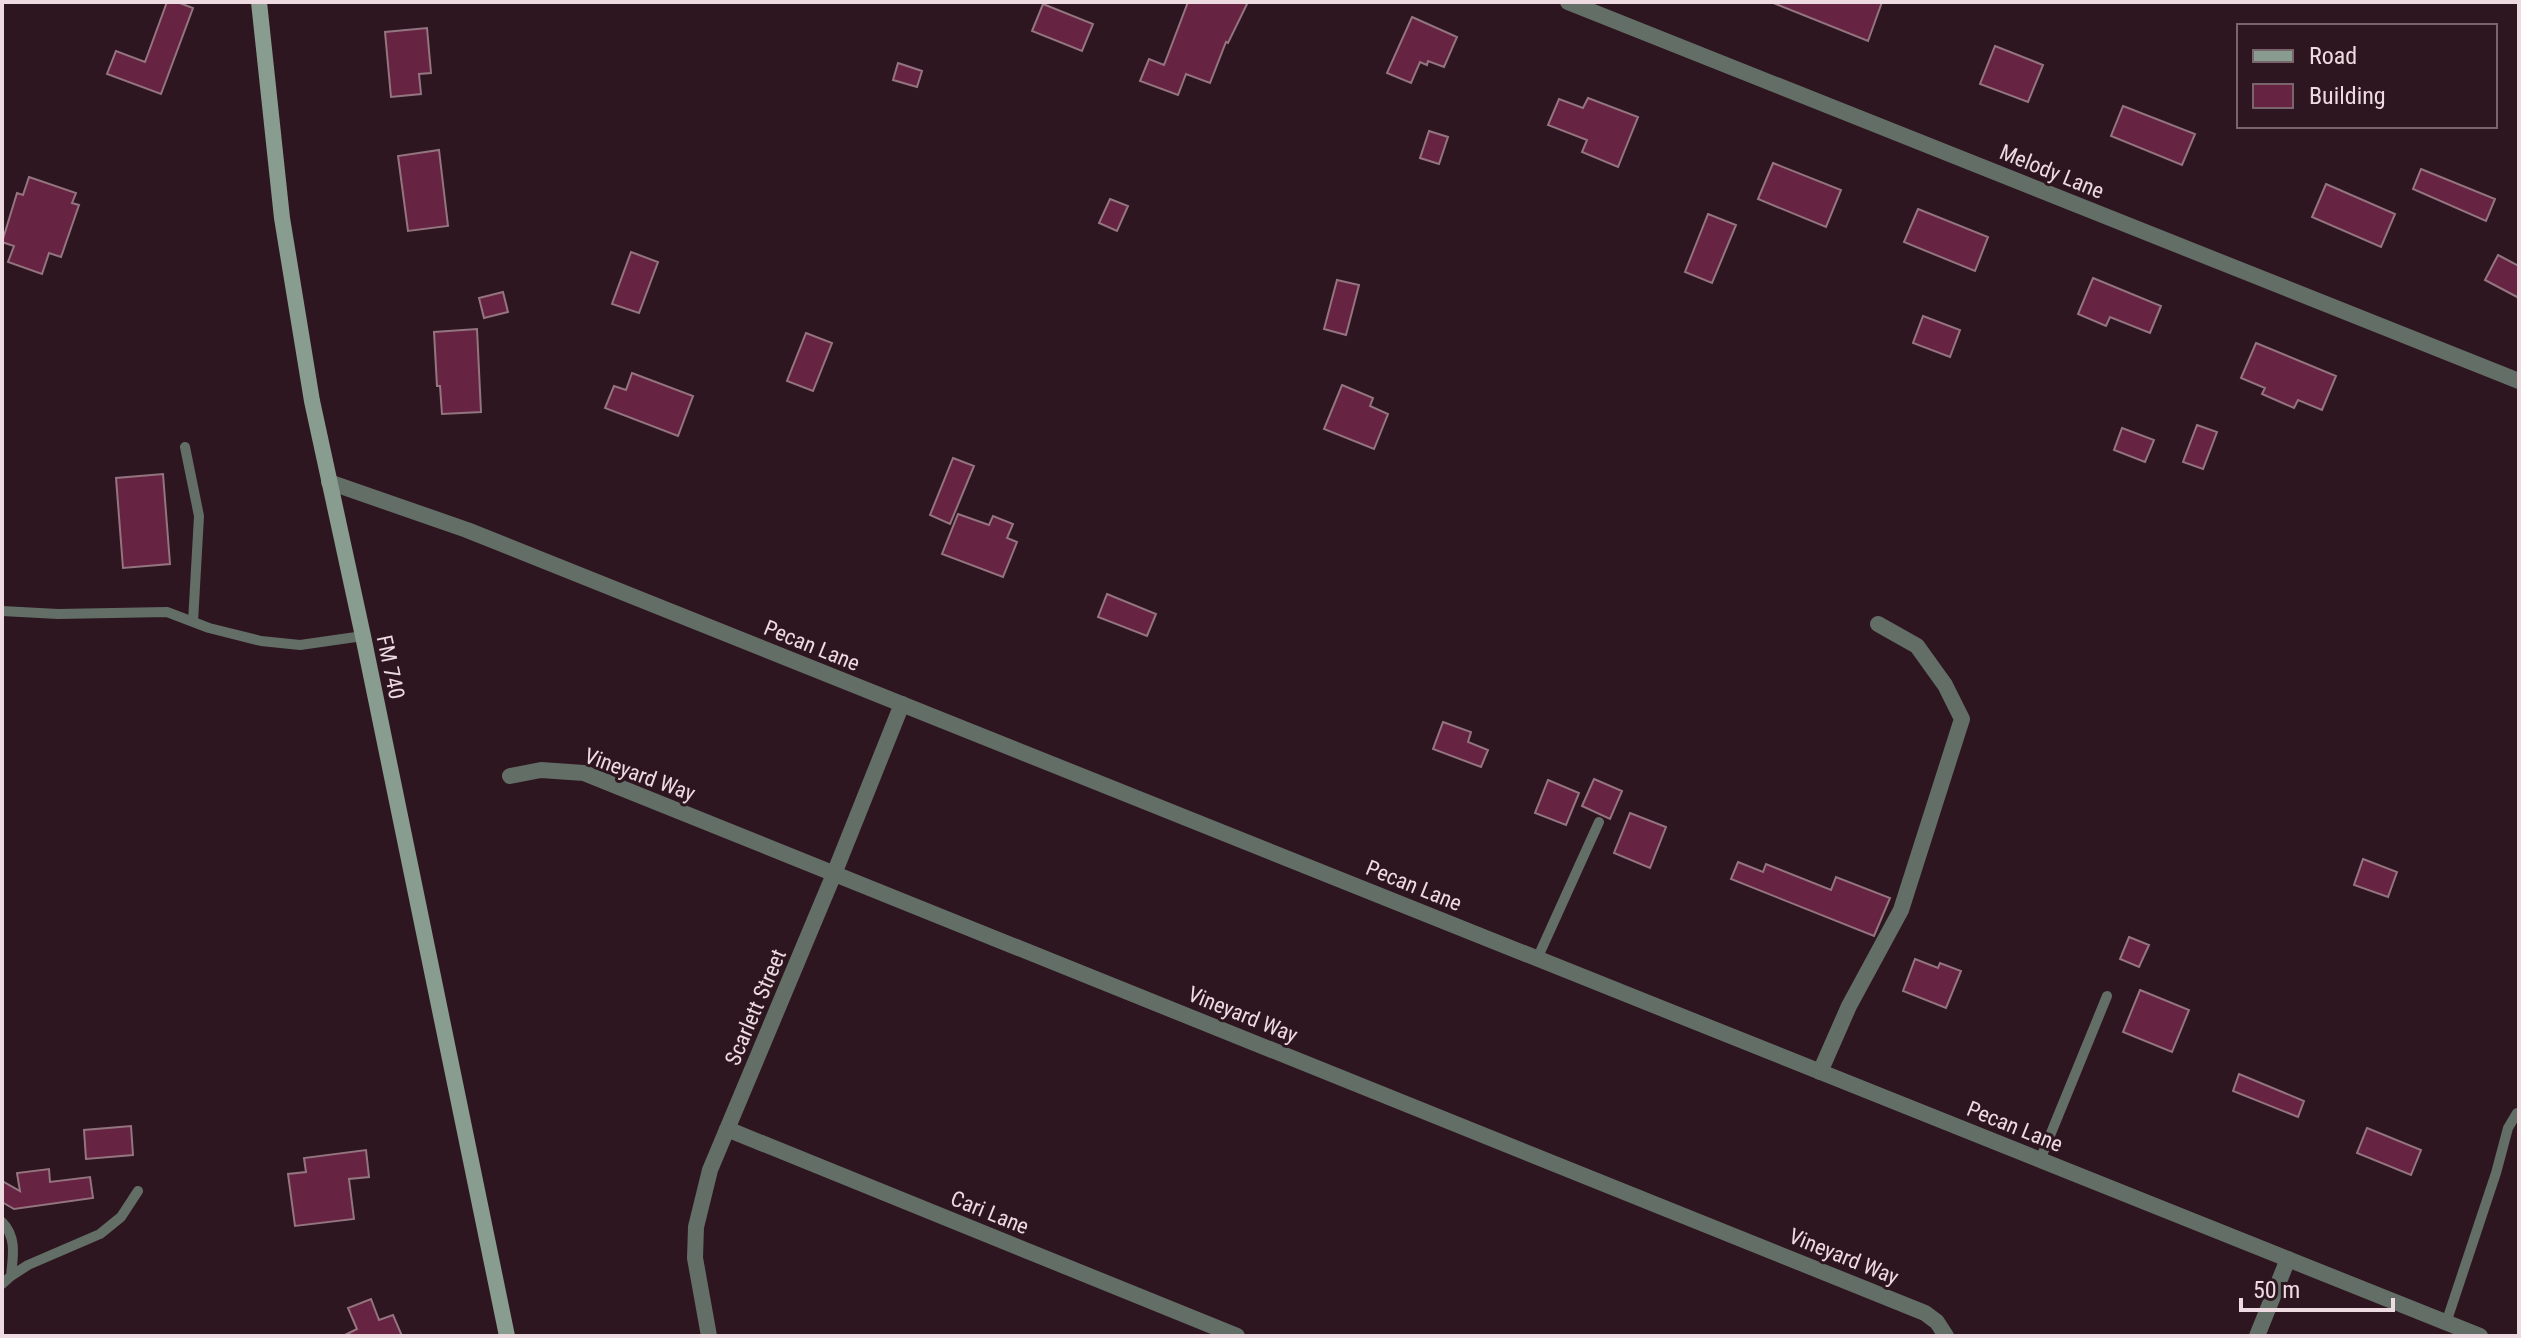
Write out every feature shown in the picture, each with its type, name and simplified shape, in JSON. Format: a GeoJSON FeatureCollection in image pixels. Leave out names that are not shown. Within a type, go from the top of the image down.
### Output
{"type":"FeatureCollection","features":[{"type":"Feature","properties":{"kind":"main road","name":"FM 740"},"geometry":{"type":"LineString","coordinates":[[259,2],[282,218],[303,352],[507,1336]]}},
{"type":"Feature","properties":{"kind":"street","name":"Melody Lane"},"geometry":{"type":"LineString","coordinates":[[1568,2],[2519,381]]}},
{"type":"Feature","properties":{"kind":"street","name":"Pecan Lane"},"geometry":{"type":"LineString","coordinates":[[329,482],[467,530],[2480,1336]]}},
{"type":"Feature","properties":{"kind":"street"},"geometry":{"type":"LineString","coordinates":[[1820,1072],[1849,1006],[1901,910],[1962,719],[1945,685],[1917,646],[1878,624]]}},
{"type":"Feature","properties":{"kind":"street","name":"Scarlett Street"},"geometry":{"type":"LineString","coordinates":[[709,1336],[695,1258],[696,1227],[710,1170],[902,704]]}},
{"type":"Feature","properties":{"kind":"street","name":"Vineyard Way"},"geometry":{"type":"LineString","coordinates":[[510,776],[541,770],[584,773],[1925,1313],[1937,1322],[1946,1336]]}},
{"type":"Feature","properties":{"kind":"street","name":"Cari Lane"},"geometry":{"type":"LineString","coordinates":[[727,1129],[1237,1336]]}},
{"type":"Feature","properties":{"kind":"street"},"geometry":{"type":"LineString","coordinates":[[2257,1336],[2288,1259]]}},
{"type":"Feature","properties":{"kind":"lane"},"geometry":{"type":"LineString","coordinates":[[185,447],[199,516],[193,622]]}},
{"type":"Feature","properties":{"kind":"lane"},"geometry":{"type":"LineString","coordinates":[[2,611],[58,614],[167,612],[261,641],[300,645],[363,636]]}},
{"type":"Feature","properties":{"kind":"lane"},"geometry":{"type":"LineString","coordinates":[[1537,959],[1599,822]]}},
{"type":"Feature","properties":{"kind":"lane"},"geometry":{"type":"LineString","coordinates":[[2040,1160],[2107,996]]}},
{"type":"Feature","properties":{"kind":"lane"},"geometry":{"type":"LineString","coordinates":[[2446,1323],[2508,1128],[2517,1113]]}},
{"type":"Feature","properties":{"kind":"lane"},"geometry":{"type":"LineString","coordinates":[[2,1284],[28,1265],[100,1234],[121,1217],[138,1191]]}},
{"type":"Feature","properties":{"kind":"lane"},"geometry":{"type":"LineString","coordinates":[[2,1222],[14,1244],[11,1276]]}},
{"type":"Feature","properties":{"kind":"building"},"geometry":{"type":"Polygon","coordinates":[[[167,2],[193,8],[161,94],[107,74],[116,51],[145,62],[167,2]]]}},
{"type":"Feature","properties":{"kind":"building"},"geometry":{"type":"Polygon","coordinates":[[[1188,2],[1248,2],[1226,42],[1210,83],[1186,74],[1178,95],[1140,81],[1149,59],[1164,65],[1188,2]]]}},
{"type":"Feature","properties":{"kind":"building"},"geometry":{"type":"Polygon","coordinates":[[[1771,2],[1882,2],[1868,41],[1771,2]]]}},
{"type":"Feature","properties":{"kind":"building"},"geometry":{"type":"Polygon","coordinates":[[[1043,4],[1093,24],[1082,51],[1032,31],[1043,4]]]}},
{"type":"Feature","properties":{"kind":"building"},"geometry":{"type":"Polygon","coordinates":[[[1412,17],[1457,37],[1444,67],[1428,61],[1427,65],[1420,62],[1411,83],[1387,73],[1412,17]]]}},
{"type":"Feature","properties":{"kind":"building"},"geometry":{"type":"Polygon","coordinates":[[[427,28],[431,73],[419,74],[421,94],[391,97],[385,32],[427,28]]]}},
{"type":"Feature","properties":{"kind":"building"},"geometry":{"type":"Polygon","coordinates":[[[1995,46],[2043,65],[2028,102],[1980,84],[1995,46]]]}},
{"type":"Feature","properties":{"kind":"building"},"geometry":{"type":"Polygon","coordinates":[[[898,63],[922,71],[917,87],[893,80],[898,63]]]}},
{"type":"Feature","properties":{"kind":"building"},"geometry":{"type":"Polygon","coordinates":[[[1588,98],[1638,117],[1618,167],[1582,152],[1587,140],[1548,125],[1559,99],[1583,108],[1588,98]]]}},
{"type":"Feature","properties":{"kind":"building"},"geometry":{"type":"Polygon","coordinates":[[[2123,106],[2195,134],[2182,165],[2111,136],[2123,106]]]}},
{"type":"Feature","properties":{"kind":"building"},"geometry":{"type":"Polygon","coordinates":[[[1429,131],[1448,137],[1439,164],[1420,158],[1429,131]]]}},
{"type":"Feature","properties":{"kind":"building"},"geometry":{"type":"Polygon","coordinates":[[[439,150],[448,226],[408,231],[398,156],[439,150]]]}},
{"type":"Feature","properties":{"kind":"building"},"geometry":{"type":"Polygon","coordinates":[[[1773,163],[1841,190],[1826,227],[1758,199],[1773,163]]]}},
{"type":"Feature","properties":{"kind":"building"},"geometry":{"type":"Polygon","coordinates":[[[2421,169],[2495,199],[2486,221],[2413,189],[2421,169]]]}},
{"type":"Feature","properties":{"kind":"building"},"geometry":{"type":"Polygon","coordinates":[[[29,177],[76,193],[72,203],[79,205],[61,257],[49,253],[42,274],[8,262],[14,246],[2,242],[17,193],[23,195],[29,177]]]}},
{"type":"Feature","properties":{"kind":"building"},"geometry":{"type":"Polygon","coordinates":[[[2326,184],[2395,214],[2381,247],[2312,217],[2326,184]]]}},
{"type":"Feature","properties":{"kind":"building"},"geometry":{"type":"Polygon","coordinates":[[[1110,199],[1128,206],[1117,231],[1099,223],[1110,199]]]}},
{"type":"Feature","properties":{"kind":"building"},"geometry":{"type":"Polygon","coordinates":[[[1918,209],[1988,237],[1975,271],[1904,242],[1918,209]]]}},
{"type":"Feature","properties":{"kind":"building"},"geometry":{"type":"Polygon","coordinates":[[[1708,214],[1736,225],[1712,283],[1685,272],[1708,214]]]}},
{"type":"Feature","properties":{"kind":"building"},"geometry":{"type":"Polygon","coordinates":[[[631,252],[658,262],[639,313],[612,304],[631,252]]]}},
{"type":"Feature","properties":{"kind":"building"},"geometry":{"type":"Polygon","coordinates":[[[2498,255],[2519,266],[2519,298],[2485,280],[2498,255]]]}},
{"type":"Feature","properties":{"kind":"building"},"geometry":{"type":"Polygon","coordinates":[[[2093,278],[2161,306],[2150,333],[2110,317],[2106,326],[2078,314],[2093,278]]]}},
{"type":"Feature","properties":{"kind":"building"},"geometry":{"type":"Polygon","coordinates":[[[1337,280],[1359,285],[1346,335],[1324,329],[1337,280]]]}},
{"type":"Feature","properties":{"kind":"building"},"geometry":{"type":"Polygon","coordinates":[[[503,292],[508,312],[484,318],[479,298],[503,292]]]}},
{"type":"Feature","properties":{"kind":"building"},"geometry":{"type":"Polygon","coordinates":[[[1923,316],[1960,330],[1950,357],[1913,343],[1923,316]]]}},
{"type":"Feature","properties":{"kind":"building"},"geometry":{"type":"Polygon","coordinates":[[[477,329],[481,412],[442,414],[434,332],[477,329]]]}},
{"type":"Feature","properties":{"kind":"building"},"geometry":{"type":"Polygon","coordinates":[[[806,333],[832,343],[813,391],[787,381],[806,333]]]}},
{"type":"Feature","properties":{"kind":"building"},"geometry":{"type":"Polygon","coordinates":[[[2256,343],[2336,376],[2322,410],[2298,400],[2294,408],[2262,394],[2265,388],[2241,378],[2256,343]]]}},
{"type":"Feature","properties":{"kind":"building"},"geometry":{"type":"Polygon","coordinates":[[[632,373],[693,396],[678,436],[605,408],[614,386],[626,390],[632,373]]]}},
{"type":"Feature","properties":{"kind":"building"},"geometry":{"type":"Polygon","coordinates":[[[1342,385],[1373,398],[1370,406],[1388,414],[1374,449],[1324,429],[1342,385]]]}},
{"type":"Feature","properties":{"kind":"building"},"geometry":{"type":"Polygon","coordinates":[[[2197,425],[2217,432],[2203,469],[2183,462],[2197,425]]]}},
{"type":"Feature","properties":{"kind":"building"},"geometry":{"type":"Polygon","coordinates":[[[2122,428],[2154,440],[2145,462],[2114,450],[2122,428]]]}},
{"type":"Feature","properties":{"kind":"building"},"geometry":{"type":"Polygon","coordinates":[[[953,458],[974,466],[950,524],[930,515],[953,458]]]}},
{"type":"Feature","properties":{"kind":"building"},"geometry":{"type":"Polygon","coordinates":[[[163,474],[170,564],[123,568],[116,478],[163,474]]]}},
{"type":"Feature","properties":{"kind":"building"},"geometry":{"type":"Polygon","coordinates":[[[958,514],[989,525],[993,516],[1013,524],[1007,538],[1017,542],[1003,577],[942,554],[958,514]]]}},
{"type":"Feature","properties":{"kind":"building"},"geometry":{"type":"Polygon","coordinates":[[[1107,594],[1156,614],[1147,636],[1098,617],[1107,594]]]}},
{"type":"Feature","properties":{"kind":"building"},"geometry":{"type":"Polygon","coordinates":[[[1443,722],[1471,732],[1468,742],[1488,750],[1481,767],[1433,749],[1443,722]]]}},
{"type":"Feature","properties":{"kind":"building"},"geometry":{"type":"Polygon","coordinates":[[[1594,779],[1622,791],[1610,819],[1582,806],[1594,779]]]}},
{"type":"Feature","properties":{"kind":"building"},"geometry":{"type":"Polygon","coordinates":[[[1548,780],[1579,793],[1566,825],[1535,813],[1548,780]]]}},
{"type":"Feature","properties":{"kind":"building"},"geometry":{"type":"Polygon","coordinates":[[[1630,813],[1666,827],[1650,868],[1614,853],[1630,813]]]}},
{"type":"Feature","properties":{"kind":"building"},"geometry":{"type":"Polygon","coordinates":[[[2363,859],[2397,872],[2388,897],[2354,885],[2363,859]]]}},
{"type":"Feature","properties":{"kind":"building"},"geometry":{"type":"Polygon","coordinates":[[[1738,862],[1763,872],[1766,864],[1831,890],[1836,877],[1890,898],[1874,936],[1731,879],[1738,862]]]}},
{"type":"Feature","properties":{"kind":"building"},"geometry":{"type":"Polygon","coordinates":[[[2129,937],[2149,945],[2139,967],[2120,959],[2129,937]]]}},
{"type":"Feature","properties":{"kind":"building"},"geometry":{"type":"Polygon","coordinates":[[[1915,959],[1938,968],[1940,963],[1961,971],[1946,1008],[1903,991],[1915,959]]]}},
{"type":"Feature","properties":{"kind":"building"},"geometry":{"type":"Polygon","coordinates":[[[2140,990],[2189,1010],[2172,1052],[2123,1032],[2140,990]]]}},
{"type":"Feature","properties":{"kind":"building"},"geometry":{"type":"Polygon","coordinates":[[[2239,1074],[2304,1101],[2298,1117],[2233,1091],[2239,1074]]]}},
{"type":"Feature","properties":{"kind":"building"},"geometry":{"type":"Polygon","coordinates":[[[131,1126],[133,1155],[86,1159],[84,1130],[131,1126]]]}},
{"type":"Feature","properties":{"kind":"building"},"geometry":{"type":"Polygon","coordinates":[[[2367,1128],[2421,1150],[2411,1175],[2357,1153],[2367,1128]]]}},
{"type":"Feature","properties":{"kind":"building"},"geometry":{"type":"Polygon","coordinates":[[[366,1150],[369,1177],[349,1179],[354,1219],[295,1226],[288,1174],[306,1172],[304,1158],[366,1150]]]}},
{"type":"Feature","properties":{"kind":"building"},"geometry":{"type":"Polygon","coordinates":[[[49,1169],[50,1182],[90,1177],[93,1198],[14,1209],[2,1202],[2,1181],[20,1191],[17,1173],[49,1169]]]}},
{"type":"Feature","properties":{"kind":"building"},"geometry":{"type":"Polygon","coordinates":[[[371,1299],[379,1320],[393,1315],[402,1336],[343,1336],[357,1329],[348,1308],[371,1299]]]}}]}
